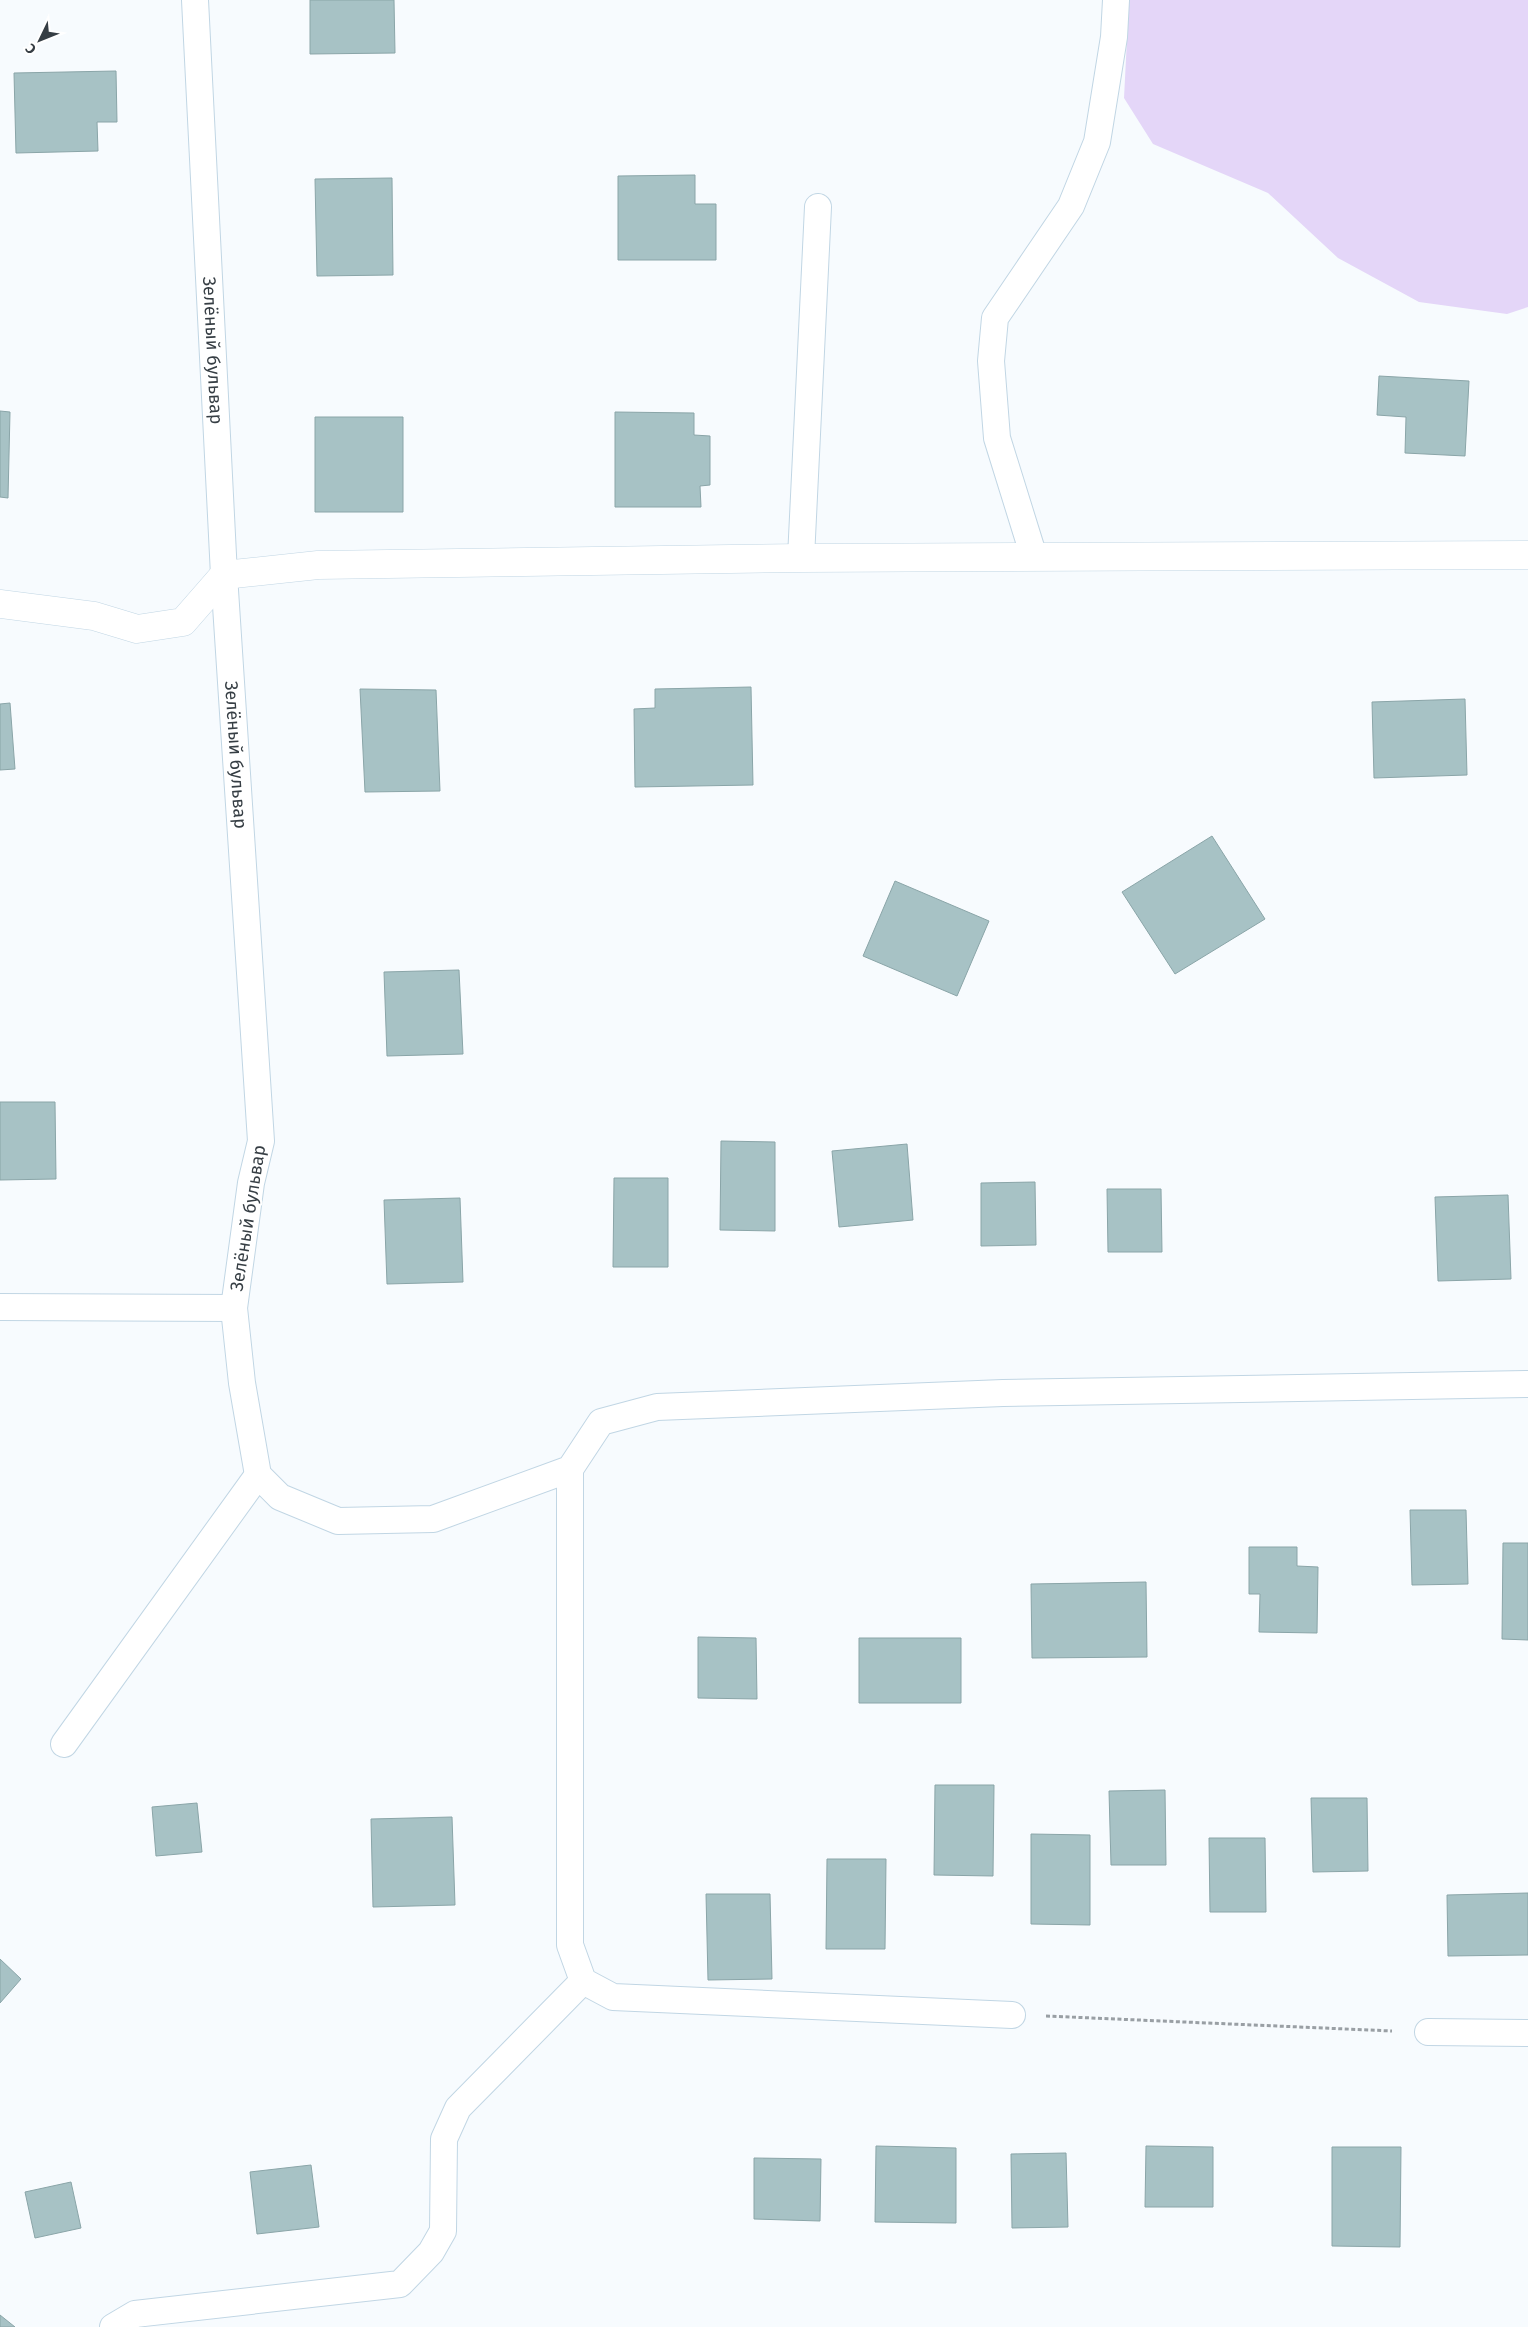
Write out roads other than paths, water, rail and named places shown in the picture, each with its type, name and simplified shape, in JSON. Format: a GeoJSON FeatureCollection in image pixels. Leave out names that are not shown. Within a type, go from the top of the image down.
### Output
{"type":"FeatureCollection","features":[{"type":"Feature","properties":{"kind":"street"},"geometry":{"type":"LineString","coordinates":[[0,604],[94,616],[137,628],[183,622],[224,575],[318,565],[801,558],[1528,556]]}},
{"type":"Feature","properties":{"kind":"lane","name":"Зелёный бульвар"},"geometry":{"type":"LineString","coordinates":[[195,0],[224,575],[262,1141],[251,1183],[234,1308],[242,1383],[258,1475]]}},
{"type":"Feature","properties":{"kind":"lane"},"geometry":{"type":"LineString","coordinates":[[1034,557],[997,438],[991,361],[995,318],[1071,206],[1097,142],[1114,37],[1116,0]]}},
{"type":"Feature","properties":{"kind":"lane"},"geometry":{"type":"LineString","coordinates":[[801,558],[818,207]]}},
{"type":"Feature","properties":{"kind":"lane"},"geometry":{"type":"LineString","coordinates":[[0,1308],[234,1308]]}},
{"type":"Feature","properties":{"kind":"lane"},"geometry":{"type":"LineString","coordinates":[[1012,2015],[613,1997],[583,1981],[570,1945],[570,1469],[601,1422],[657,1407],[1003,1392],[1528,1384]]}},
{"type":"Feature","properties":{"kind":"lane"},"geometry":{"type":"LineString","coordinates":[[64,1744],[258,1475],[280,1497],[338,1521],[433,1519],[570,1469]]}},
{"type":"Feature","properties":{"kind":"lane"},"geometry":{"type":"LineString","coordinates":[[113,2327],[135,2314],[400,2284],[431,2252],[443,2231],[444,2139],[458,2108],[583,1981]]}},
{"type":"Feature","properties":{"kind":"lane"},"geometry":{"type":"LineString","coordinates":[[1428,2032],[1528,2033]]}}]}
